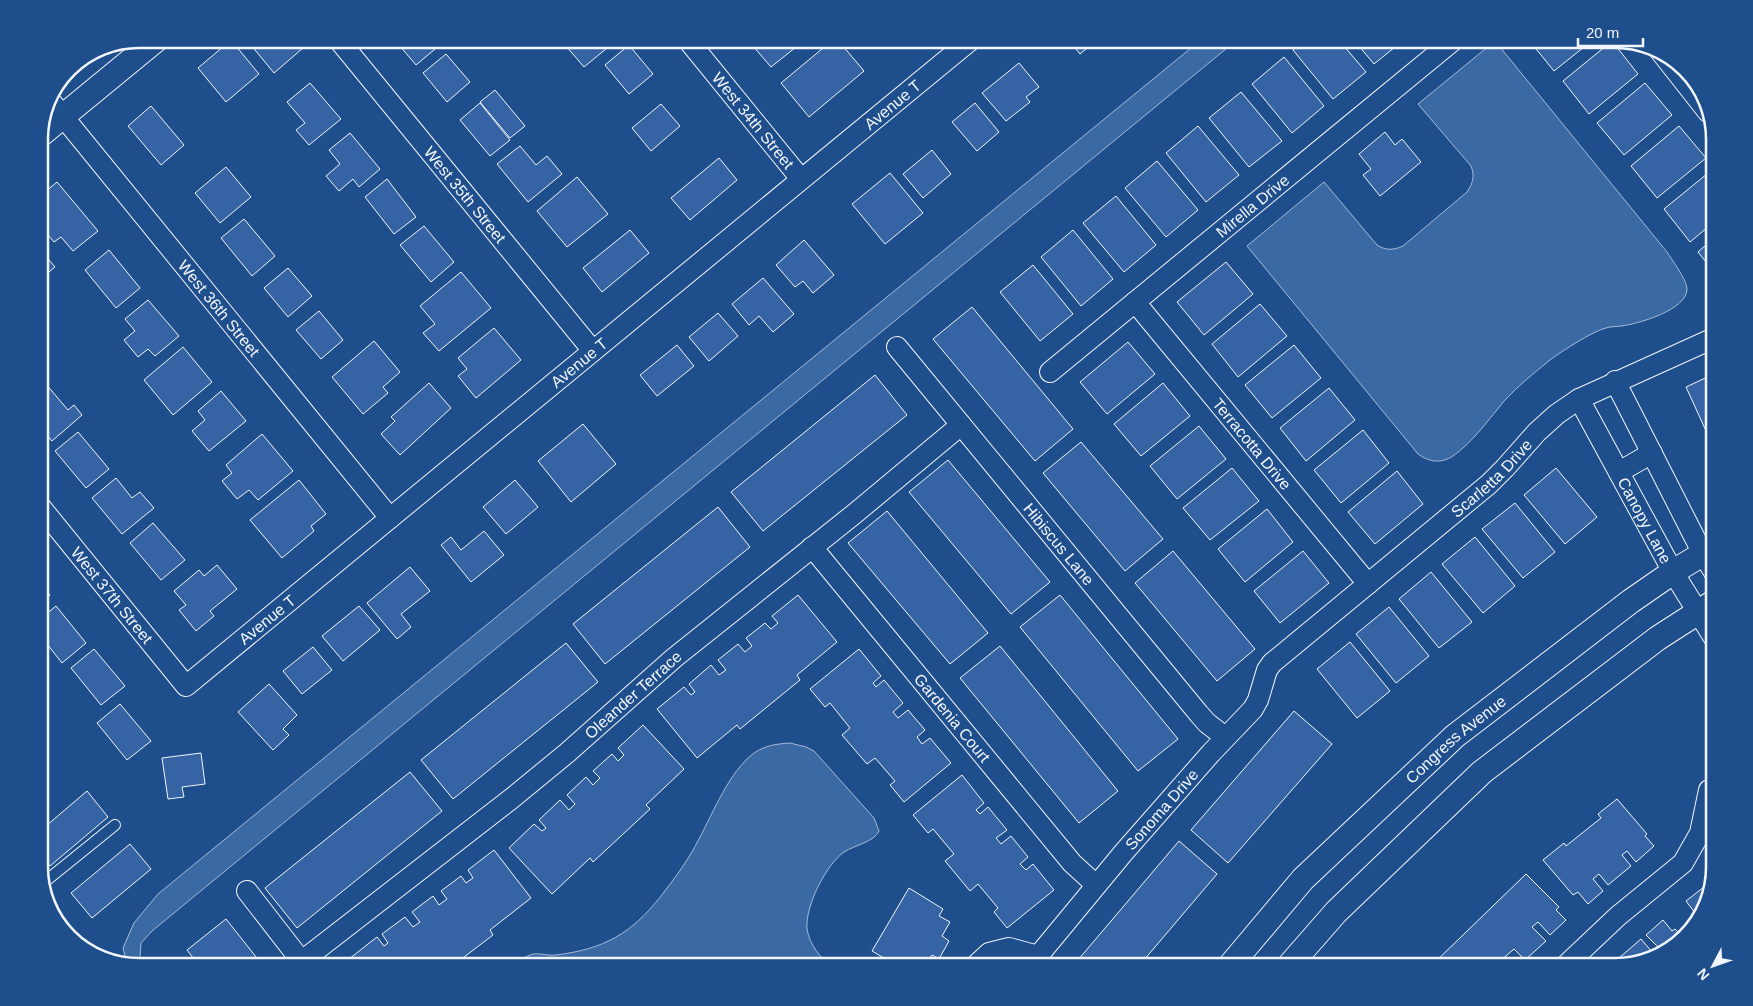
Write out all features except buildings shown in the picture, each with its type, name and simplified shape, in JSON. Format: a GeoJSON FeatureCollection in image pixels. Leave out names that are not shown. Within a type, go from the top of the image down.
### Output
{"type":"FeatureCollection","features":[{"type":"Feature","properties":{"kind":"street"},"geometry":{"type":"LineString","coordinates":[[48,128],[146,48]]}},
{"type":"Feature","properties":{"kind":"street","name":"West 35th Street"},"geometry":{"type":"LineString","coordinates":[[345,48],[593,351]]}},
{"type":"Feature","properties":{"kind":"street","name":"West 34th Street"},"geometry":{"type":"LineString","coordinates":[[694,48],[801,179]]}},
{"type":"Feature","properties":{"kind":"street","name":"Avenue T"},"geometry":{"type":"LineString","coordinates":[[186,686],[961,48]]}},
{"type":"Feature","properties":{"kind":"street","name":"Mirella Drive"},"geometry":{"type":"LineString","coordinates":[[1050,372],[1444,48]]}},
{"type":"Feature","properties":{"kind":"street"},"geometry":{"type":"LineString","coordinates":[[1676,71],[1693,93]]}},
{"type":"Feature","properties":{"kind":"street","name":"West 36th Street"},"geometry":{"type":"LineString","coordinates":[[54,105],[390,518]]}},
{"type":"Feature","properties":{"kind":"street","name":"Terracotta Drive"},"geometry":{"type":"LineString","coordinates":[[1135,302],[1368,584]]}},
{"type":"Feature","properties":{"kind":"street","name":"Scarletta Drive"},"geometry":{"type":"LineString","coordinates":[[1286,650],[1489,484],[1537,432],[1558,414],[1579,399],[1615,381],[1705,342]]}},
{"type":"Feature","properties":{"kind":"street","name":"Hibiscus Lane"},"geometry":{"type":"LineString","coordinates":[[897,347],[1199,714],[1207,723],[1226,737]]}},
{"type":"Feature","properties":{"kind":"street"},"geometry":{"type":"LineString","coordinates":[[1615,381],[1652,453],[1706,549]]}},
{"type":"Feature","properties":{"kind":"street","name":"Canopy Lane"},"geometry":{"type":"LineString","coordinates":[[1579,399],[1673,572],[1706,607]]}},
{"type":"Feature","properties":{"kind":"street","name":"Oleander Terrace"},"geometry":{"type":"LineString","coordinates":[[312,958],[511,799],[567,753],[674,658],[961,425]]}},
{"type":"Feature","properties":{"kind":"street"},"geometry":{"type":"LineString","coordinates":[[1619,472],[1652,453]]}},
{"type":"Feature","properties":{"kind":"street","name":"West 37th Street"},"geometry":{"type":"LineString","coordinates":[[48,516],[186,686]]}},
{"type":"Feature","properties":{"kind":"street","name":"Gardenia Court"},"geometry":{"type":"LineString","coordinates":[[812,547],[1072,863],[1096,885]]}},
{"type":"Feature","properties":{"kind":"street","name":"Congress Avenue"},"geometry":{"type":"LineString","coordinates":[[1237,958],[1303,879],[1455,736],[1631,601],[1673,572],[1706,559]]}},
{"type":"Feature","properties":{"kind":"street"},"geometry":{"type":"LineString","coordinates":[[1296,958],[1336,912],[1482,772],[1658,638],[1706,607]]}},
{"type":"Feature","properties":{"kind":"street","name":"Sonoma Drive"},"geometry":{"type":"LineString","coordinates":[[1037,958],[1096,885],[1226,737],[1253,709],[1258,700],[1267,670],[1286,650]]}},
{"type":"Feature","properties":{"kind":"street"},"geometry":{"type":"LineString","coordinates":[[1574,958],[1618,916],[1683,863],[1700,834],[1706,808]]}},
{"type":"Feature","properties":{"kind":"street"},"geometry":{"type":"LineString","coordinates":[[247,891],[299,958]]}},
{"type":"Feature","properties":{"kind":"street"},"geometry":{"type":"LineString","coordinates":[[984,958],[989,953],[1009,948],[1027,958]]}},
{"type":"Feature","properties":{"kind":"lane"},"geometry":{"type":"LineString","coordinates":[[48,879],[115,825]]}},
{"type":"Feature","properties":{"kind":"water"},"geometry":{"type":"Polygon","coordinates":[[[1191,48],[1227,48],[152,931],[141,943],[141,958],[125,958],[123,948],[134,923],[158,894],[1191,48]]]}},
{"type":"Feature","properties":{"kind":"water"},"geometry":{"type":"Polygon","coordinates":[[[1486,48],[1501,48],[1667,252],[1682,275],[1687,289],[1685,297],[1679,303],[1660,315],[1600,330],[1555,356],[1532,374],[1505,400],[1460,451],[1449,459],[1440,461],[1426,459],[1418,454],[1247,246],[1324,182],[1377,245],[1390,249],[1403,246],[1467,192],[1473,179],[1471,166],[1418,104],[1486,48]]]}},
{"type":"Feature","properties":{"kind":"water"},"geometry":{"type":"Polygon","coordinates":[[[790,743],[814,751],[874,818],[879,831],[869,841],[844,852],[837,858],[824,876],[813,898],[809,909],[807,929],[810,941],[822,958],[524,958],[533,954],[556,955],[588,949],[615,938],[639,920],[661,896],[682,868],[737,771],[754,753],[776,744],[790,743]]]}}]}
